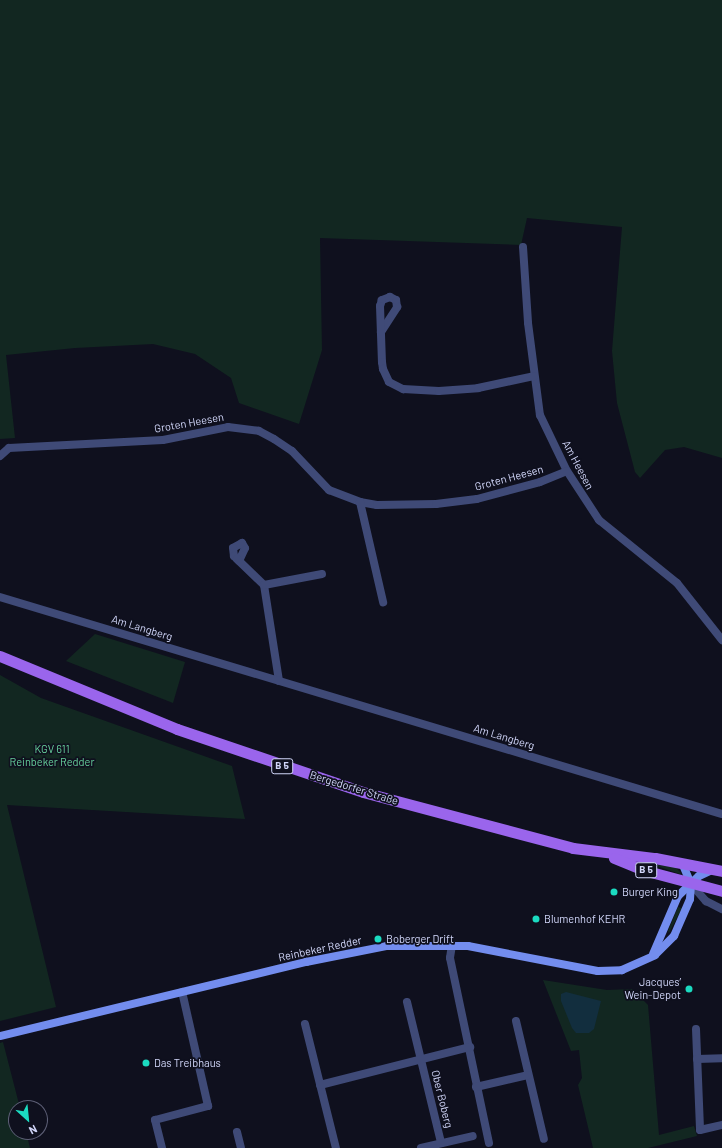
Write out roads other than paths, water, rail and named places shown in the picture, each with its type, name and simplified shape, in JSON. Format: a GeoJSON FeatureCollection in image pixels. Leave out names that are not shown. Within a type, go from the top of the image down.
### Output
{"type":"FeatureCollection","features":[{"type":"Feature","properties":{"kind":"main road","name":"Bergedorfer Straße"},"geometry":{"type":"LineString","coordinates":[[0,656],[177,729],[314,777],[363,792],[537,839],[603,853],[655,858],[717,871]]}},
{"type":"Feature","properties":{"kind":"main road","name":"Bergedorfer Straße"},"geometry":{"type":"LineString","coordinates":[[603,853],[646,871],[722,891]]}},
{"type":"Feature","properties":{"kind":"main road"},"geometry":{"type":"LineString","coordinates":[[683,865],[691,884]]}},
{"type":"Feature","properties":{"kind":"main road"},"geometry":{"type":"LineString","coordinates":[[648,959],[655,952],[678,896],[691,884],[717,871]]}},
{"type":"Feature","properties":{"kind":"main road","name":"Reinbeker Redder"},"geometry":{"type":"LineString","coordinates":[[0,1036],[373,948],[452,945],[489,949],[606,972],[622,970],[648,959],[665,947],[674,936],[686,912],[691,884]]}},
{"type":"Feature","properties":{"kind":"street","name":"Am Heesen"},"geometry":{"type":"LineString","coordinates":[[523,247],[534,376],[540,415],[567,471],[598,520],[677,583],[722,640]]}},
{"type":"Feature","properties":{"kind":"street"},"geometry":{"type":"LineString","coordinates":[[381,332],[384,374],[393,385],[403,389],[471,389],[534,376]]}},
{"type":"Feature","properties":{"kind":"street","name":"Groten Heesen"},"geometry":{"type":"LineString","coordinates":[[0,456],[9,448],[163,440],[228,426],[259,431],[274,439],[292,451],[329,490],[360,502],[436,504],[477,499],[540,482],[567,471]]}},
{"type":"Feature","properties":{"kind":"street"},"geometry":{"type":"LineString","coordinates":[[360,502],[383,602]]}},
{"type":"Feature","properties":{"kind":"street"},"geometry":{"type":"LineString","coordinates":[[239,561],[264,585],[279,681]]}},
{"type":"Feature","properties":{"kind":"street"},"geometry":{"type":"LineString","coordinates":[[264,585],[322,574]]}},
{"type":"Feature","properties":{"kind":"street","name":"Am Langberg"},"geometry":{"type":"LineString","coordinates":[[0,597],[722,814]]}},
{"type":"Feature","properties":{"kind":"street"},"geometry":{"type":"LineString","coordinates":[[691,884],[706,901],[722,909]]}},
{"type":"Feature","properties":{"kind":"street"},"geometry":{"type":"LineString","coordinates":[[452,945],[450,958],[477,1076],[476,1087],[489,1143]]}},
{"type":"Feature","properties":{"kind":"street"},"geometry":{"type":"LineString","coordinates":[[162,1148],[155,1120],[208,1106],[182,992]]}},
{"type":"Feature","properties":{"kind":"street"},"geometry":{"type":"LineString","coordinates":[[407,1002],[421,1059]]}},
{"type":"Feature","properties":{"kind":"street"},"geometry":{"type":"LineString","coordinates":[[516,1021],[544,1139]]}},
{"type":"Feature","properties":{"kind":"street"},"geometry":{"type":"LineString","coordinates":[[305,1024],[336,1148]]}},
{"type":"Feature","properties":{"kind":"street"},"geometry":{"type":"LineString","coordinates":[[696,1029],[700,1130],[722,1125]]}},
{"type":"Feature","properties":{"kind":"street"},"geometry":{"type":"LineString","coordinates":[[320,1084],[470,1047]]}},
{"type":"Feature","properties":{"kind":"street"},"geometry":{"type":"LineString","coordinates":[[697,1059],[722,1058]]}},
{"type":"Feature","properties":{"kind":"street","name":"Ober Boberg"},"geometry":{"type":"LineString","coordinates":[[421,1059],[441,1143]]}},
{"type":"Feature","properties":{"kind":"street"},"geometry":{"type":"LineString","coordinates":[[476,1087],[528,1075]]}},
{"type":"Feature","properties":{"kind":"street"},"geometry":{"type":"LineString","coordinates":[[237,1132],[241,1148]]}},
{"type":"Feature","properties":{"kind":"street","name":"Ober Boberg"},"geometry":{"type":"LineString","coordinates":[[421,1148],[473,1136]]}},
{"type":"Feature","properties":{"kind":"water"},"geometry":{"type":"Polygon","coordinates":[[[566,992],[601,1001],[594,1029],[589,1033],[576,1033],[572,1028],[561,1001],[561,994],[566,992]]]}},
{"type":"Feature","properties":{"kind":"place","name":"Burger King"},"geometry":{"type":"Point","coordinates":[614,892]}},
{"type":"Feature","properties":{"kind":"place","name":"Blumenhof KEHR"},"geometry":{"type":"Point","coordinates":[536,919]}},
{"type":"Feature","properties":{"kind":"place","name":"Boberger Drift"},"geometry":{"type":"Point","coordinates":[378,939]}},
{"type":"Feature","properties":{"kind":"place","name":"Jacques’ Wein-Depot"},"geometry":{"type":"Point","coordinates":[689,989]}},
{"type":"Feature","properties":{"kind":"place","name":"Das Treibhaus"},"geometry":{"type":"Point","coordinates":[146,1063]}},
{"type":"Feature","properties":{"kind":"park label","name":"KGV 611 Reinbeker Redder"},"geometry":{"type":"Point","coordinates":[52,756]}}]}
